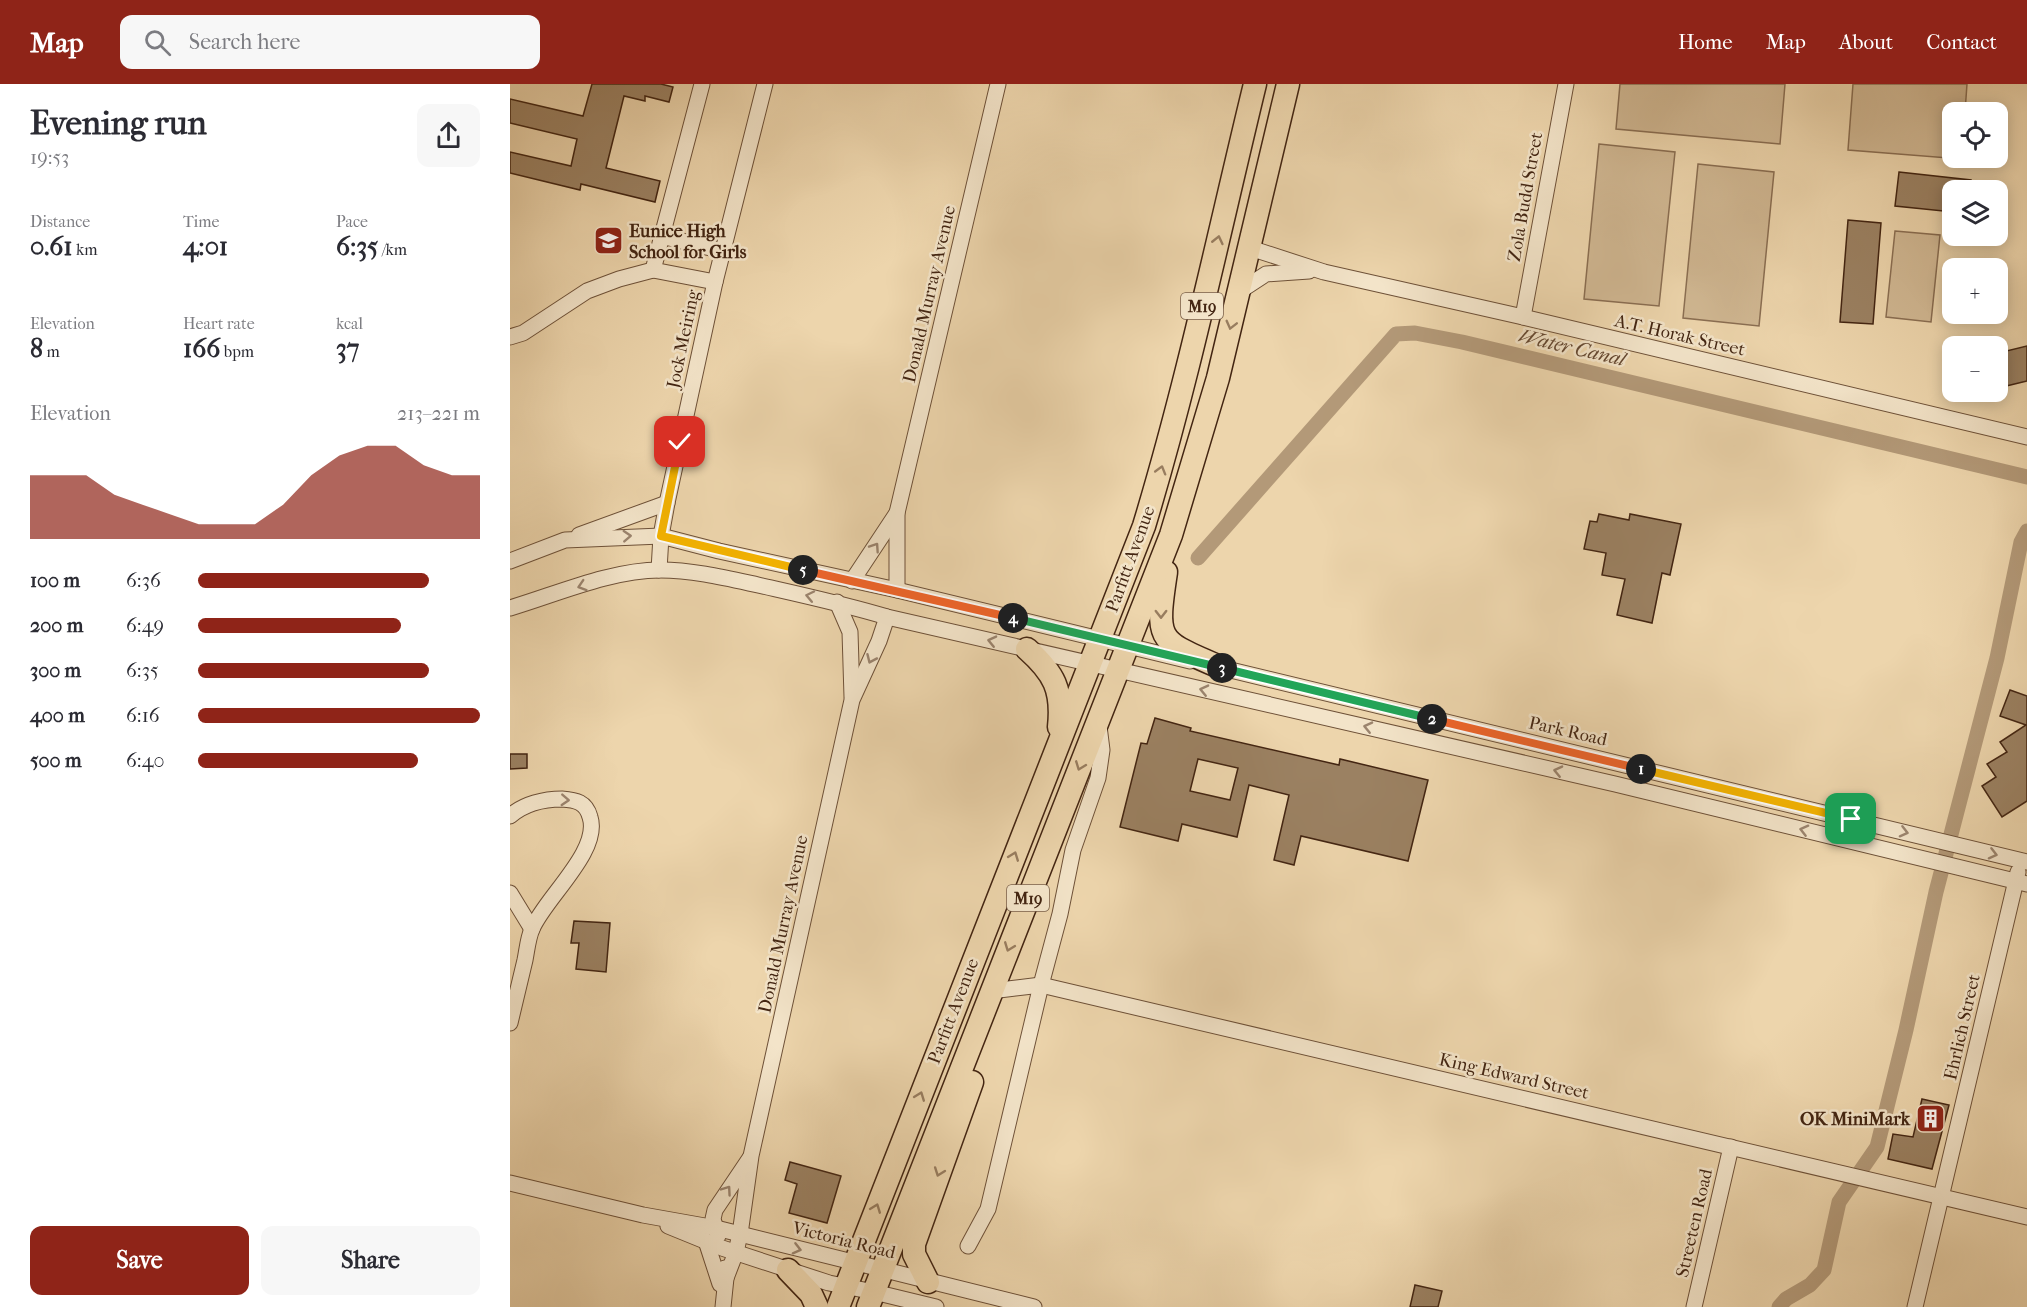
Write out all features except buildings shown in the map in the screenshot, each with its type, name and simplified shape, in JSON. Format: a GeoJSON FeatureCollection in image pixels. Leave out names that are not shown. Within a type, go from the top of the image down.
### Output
{"type":"FeatureCollection","features":[{"type":"Feature","properties":{"kind":"highway","name":"Parfitt Avenue"},"geometry":{"type":"LineString","coordinates":[[855,1263],[1144,526],[1173,422],[1255,84]]}},
{"type":"Feature","properties":{"kind":"highway"},"geometry":{"type":"LineString","coordinates":[[1227,199],[1241,191],[1250,180],[1268,108],[1282,84]]}},
{"type":"Feature","properties":{"kind":"highway","name":"Parfitt Avenue"},"geometry":{"type":"LineString","coordinates":[[871,1299],[1171,535],[1215,389],[1288,84]]}},
{"type":"Feature","properties":{"kind":"highway"},"geometry":{"type":"LineString","coordinates":[[1173,422],[1188,405],[1194,394],[1212,317],[1226,270],[1250,248]]}},
{"type":"Feature","properties":{"kind":"highway"},"geometry":{"type":"LineString","coordinates":[[1171,535],[1160,610],[1162,630],[1168,642],[1179,649],[1222,668]]}},
{"type":"Feature","properties":{"kind":"highway"},"geometry":{"type":"LineString","coordinates":[[1027,649],[1043,663],[1055,682],[1061,710],[1056,749]]}},
{"type":"Feature","properties":{"kind":"highway"},"geometry":{"type":"LineString","coordinates":[[928,1281],[914,1254],[914,1244],[972,1080],[978,1057],[974,1036]]}},
{"type":"Feature","properties":{"kind":"highway","name":"M19"},"geometry":{"type":"LineString","coordinates":[[842,1297],[855,1263]]}},
{"type":"Feature","properties":{"kind":"highway"},"geometry":{"type":"LineString","coordinates":[[788,1270],[811,1294],[817,1307]]}},
{"type":"Feature","properties":{"kind":"street"},"geometry":{"type":"LineString","coordinates":[[653,270],[702,84]]}},
{"type":"Feature","properties":{"kind":"street","name":"Jock Meiring"},"geometry":{"type":"LineString","coordinates":[[659,570],[661,536],[667,503],[715,282],[765,84]]}},
{"type":"Feature","properties":{"kind":"street","name":"Donald Murray Avenue"},"geometry":{"type":"LineString","coordinates":[[897,590],[897,513],[998,84]]}},
{"type":"Feature","properties":{"kind":"street","name":"Zola Budd Street"},"geometry":{"type":"LineString","coordinates":[[1523,317],[1566,84]]}},
{"type":"Feature","properties":{"kind":"street"},"geometry":{"type":"LineString","coordinates":[[661,236],[723,251]]}},
{"type":"Feature","properties":{"kind":"street","name":"A.T. Horak Street"},"geometry":{"type":"LineString","coordinates":[[1250,248],[1324,272],[2027,437]]}},
{"type":"Feature","properties":{"kind":"street"},"geometry":{"type":"LineString","coordinates":[[510,337],[523,333],[587,291],[619,279],[653,270],[715,282]]}},
{"type":"Feature","properties":{"kind":"street","name":"A.T. Horak Street"},"geometry":{"type":"LineString","coordinates":[[1240,291],[1266,274],[1324,272]]}},
{"type":"Feature","properties":{"kind":"street"},"geometry":{"type":"LineString","coordinates":[[510,561],[667,503]]}},
{"type":"Feature","properties":{"kind":"street","name":"Donald Murray Avenue"},"geometry":{"type":"LineString","coordinates":[[852,581],[897,513]]}},
{"type":"Feature","properties":{"kind":"street","name":"Park Road"},"geometry":{"type":"LineString","coordinates":[[565,540],[661,536],[1128,645],[2024,861]]}},
{"type":"Feature","properties":{"kind":"street"},"geometry":{"type":"LineString","coordinates":[[510,608],[603,579],[659,570],[694,572],[837,602],[886,617],[1615,784],[2021,883]]}},
{"type":"Feature","properties":{"kind":"street","name":"Donald Murray Avenue"},"geometry":{"type":"LineString","coordinates":[[837,602],[850,632],[852,700]]}},
{"type":"Feature","properties":{"kind":"street","name":"Donald Murray Avenue"},"geometry":{"type":"LineString","coordinates":[[723,1303],[729,1250],[740,1234],[752,1156],[852,700],[879,641],[886,617]]}},
{"type":"Feature","properties":{"kind":"street","name":"Parfitt Avenue"},"geometry":{"type":"LineString","coordinates":[[968,1246],[988,1209],[1060,914],[1073,850],[1098,778],[1102,750],[1098,720]]}},
{"type":"Feature","properties":{"kind":"street"},"geometry":{"type":"LineString","coordinates":[[510,816],[518,809],[536,803],[555,799],[572,800],[582,803],[588,810],[592,821],[591,837],[583,853],[532,929],[510,1023]]}},
{"type":"Feature","properties":{"kind":"street","name":"Ehrlich Street"},"geometry":{"type":"LineString","coordinates":[[1915,1307],[2021,883],[2024,861]]}},
{"type":"Feature","properties":{"kind":"street"},"geometry":{"type":"LineString","coordinates":[[510,893],[532,929]]}},
{"type":"Feature","properties":{"kind":"street","name":"King Edward Street"},"geometry":{"type":"LineString","coordinates":[[991,991],[1041,985],[2027,1217]]}},
{"type":"Feature","properties":{"kind":"street","name":"Streeten Road"},"geometry":{"type":"LineString","coordinates":[[1694,1307],[1731,1147]]}},
{"type":"Feature","properties":{"kind":"street","name":"Donald Murray Avenue"},"geometry":{"type":"LineString","coordinates":[[729,1250],[716,1228],[713,1219],[715,1210],[752,1156]]}},
{"type":"Feature","properties":{"kind":"street","name":"Victoria Road"},"geometry":{"type":"LineString","coordinates":[[510,1184],[644,1215],[716,1228],[1034,1307]]}},
{"type":"Feature","properties":{"kind":"street","name":"Victoria Road"},"geometry":{"type":"LineString","coordinates":[[644,1215],[729,1250],[788,1270],[842,1297],[936,1307]]}},
{"type":"Feature","properties":{"kind":"street"},"geometry":{"type":"LineString","coordinates":[[706,1241],[723,1303]]}},
{"type":"Feature","properties":{"kind":"shaded area"},"geometry":{"type":"Polygon","coordinates":[[[1620,84],[1785,84],[1780,144],[1616,129],[1620,84]]]}},
{"type":"Feature","properties":{"kind":"shaded area"},"geometry":{"type":"Polygon","coordinates":[[[1853,84],[1967,84],[1966,102],[1942,102],[1942,157],[1848,150],[1853,84]]]}},
{"type":"Feature","properties":{"kind":"shaded area"},"geometry":{"type":"Polygon","coordinates":[[[1599,144],[1675,152],[1659,306],[1584,299],[1599,144]]]}},
{"type":"Feature","properties":{"kind":"shaded area"},"geometry":{"type":"Polygon","coordinates":[[[1698,164],[1774,172],[1759,326],[1683,318],[1698,164]]]}},
{"type":"Feature","properties":{"kind":"shaded area"},"geometry":{"type":"Polygon","coordinates":[[[1895,231],[1940,235],[1931,322],[1886,317],[1895,231]]]}},
{"type":"Feature","properties":{"kind":"waterway","name":"Water Canal"},"geometry":{"type":"LineString","coordinates":[[1198,558],[1396,334],[1415,333],[1462,342],[2027,477]]}},
{"type":"Feature","properties":{"kind":"waterway"},"geometry":{"type":"LineString","coordinates":[[1779,1307],[1786,1299],[1810,1285],[1824,1270],[1839,1202],[1877,1147],[1906,1030],[1936,892],[1997,658],[2021,542],[2027,531]]}},
{"type":"Feature","properties":{"kind":"place","name":"Eunice High School for Girls"},"geometry":{"type":"Point","coordinates":[608,241]}},
{"type":"Feature","properties":{"kind":"place","name":"OK MiniMark"},"geometry":{"type":"Point","coordinates":[1931,1119]}},
{"type":"Feature","properties":{"kind":"route"},"geometry":{"type":"LineString","coordinates":[[680,442],[661,536],[897,590],[1851,819]]}}]}
